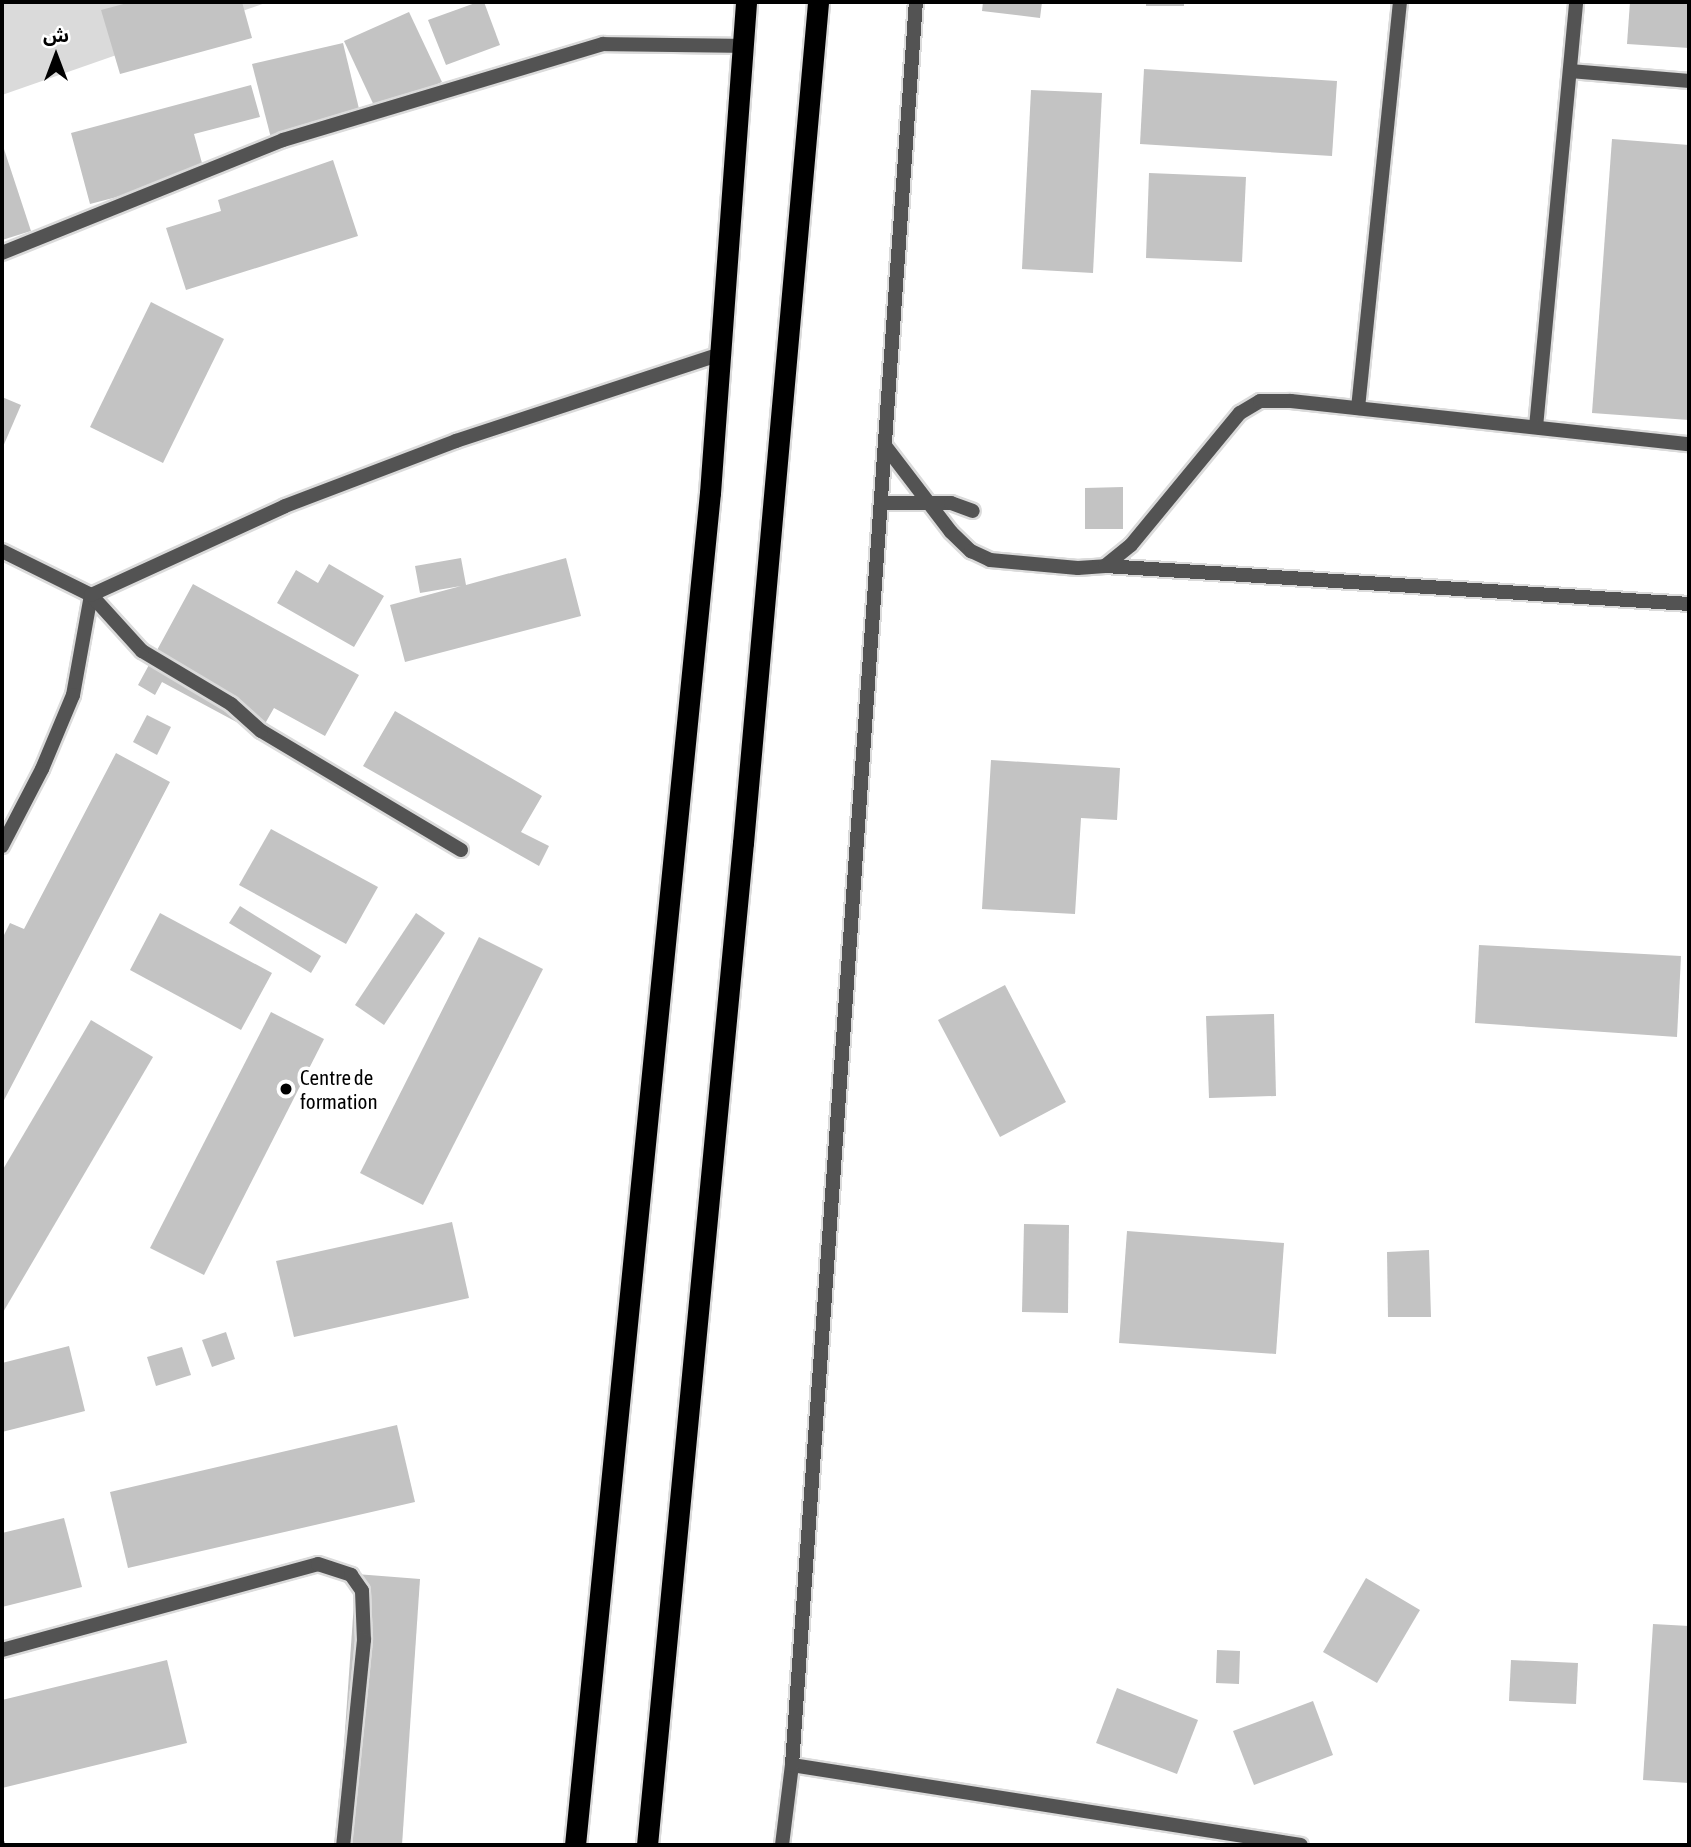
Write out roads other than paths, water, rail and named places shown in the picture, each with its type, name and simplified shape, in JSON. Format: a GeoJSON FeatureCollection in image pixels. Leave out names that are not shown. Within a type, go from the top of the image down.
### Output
{"type":"FeatureCollection","features":[{"type":"Feature","properties":{"kind":"highway"},"geometry":{"type":"LineString","coordinates":[[575,1845],[710,493],[746,2]]}},
{"type":"Feature","properties":{"kind":"highway"},"geometry":{"type":"LineString","coordinates":[[647,1845],[743,843],[818,2]]}},
{"type":"Feature","properties":{"kind":"street"},"geometry":{"type":"LineString","coordinates":[[782,1845],[792,1765],[916,2]]}},
{"type":"Feature","properties":{"kind":"street"},"geometry":{"type":"LineString","coordinates":[[1358,408],[1400,2]]}},
{"type":"Feature","properties":{"kind":"street"},"geometry":{"type":"LineString","coordinates":[[1536,427],[1576,2]]}},
{"type":"Feature","properties":{"kind":"street"},"geometry":{"type":"LineString","coordinates":[[2,253],[283,140],[603,44],[743,46]]}},
{"type":"Feature","properties":{"kind":"street"},"geometry":{"type":"LineString","coordinates":[[1571,71],[1689,81]]}},
{"type":"Feature","properties":{"kind":"street"},"geometry":{"type":"LineString","coordinates":[[91,596],[297,501],[456,441],[720,355]]}},
{"type":"Feature","properties":{"kind":"street"},"geometry":{"type":"LineString","coordinates":[[1105,566],[1130,545],[1240,413],[1260,401],[1358,408],[1689,444]]}},
{"type":"Feature","properties":{"kind":"street"},"geometry":{"type":"LineString","coordinates":[[886,447],[929,503],[971,551],[990,560],[1078,568],[1105,566],[1689,604]]}},
{"type":"Feature","properties":{"kind":"street"},"geometry":{"type":"LineString","coordinates":[[882,503],[951,503],[973,511]]}},
{"type":"Feature","properties":{"kind":"street"},"geometry":{"type":"LineString","coordinates":[[2,551],[91,596],[142,651],[231,704],[261,731],[461,850]]}},
{"type":"Feature","properties":{"kind":"street"},"geometry":{"type":"LineString","coordinates":[[2,846],[42,769],[73,695],[91,596]]}},
{"type":"Feature","properties":{"kind":"street"},"geometry":{"type":"LineString","coordinates":[[2,1650],[318,1564],[351,1575],[362,1591],[364,1640],[343,1845]]}},
{"type":"Feature","properties":{"kind":"street"},"geometry":{"type":"LineString","coordinates":[[792,1765],[1301,1845]]}},
{"type":"Feature","properties":{"kind":"place","name":"Centre de formation"},"geometry":{"type":"Point","coordinates":[286,1089]}}]}
